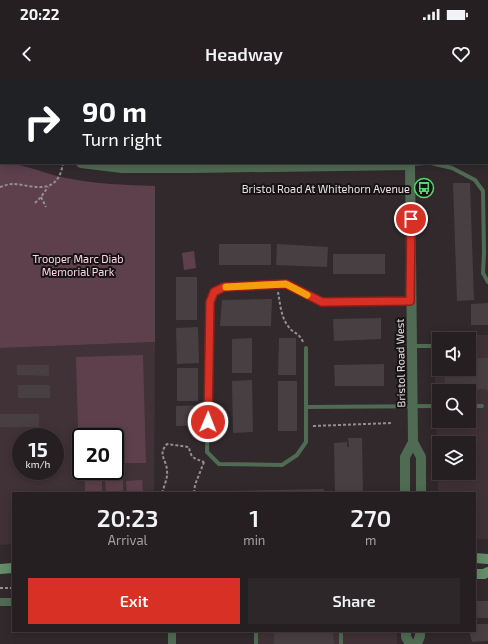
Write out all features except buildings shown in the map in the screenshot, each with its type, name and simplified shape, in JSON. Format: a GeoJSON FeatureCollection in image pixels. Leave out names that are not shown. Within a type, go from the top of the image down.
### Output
{"type":"FeatureCollection","features":[{"type":"Feature","properties":{"kind":"main road"},"geometry":{"type":"LineString","coordinates":[[476,558],[488,559]]}},
{"type":"Feature","properties":{"kind":"main road"},"geometry":{"type":"LineString","coordinates":[[0,569],[12,568]]}},
{"type":"Feature","properties":{"kind":"main road"},"geometry":{"type":"LineString","coordinates":[[476,574],[484,574],[488,572]]}},
{"type":"Feature","properties":{"kind":"street"},"geometry":{"type":"LineString","coordinates":[[89,164],[122,168],[410,164]]}},
{"type":"Feature","properties":{"kind":"street","name":"Bristol Road West"},"geometry":{"type":"LineString","coordinates":[[410,164],[410,301],[413,442],[421,457],[421,492]]}},
{"type":"Feature","properties":{"kind":"street","name":"Bristol Road West"},"geometry":{"type":"LineString","coordinates":[[405,492],[405,457],[413,442]]}},
{"type":"Feature","properties":{"kind":"street"},"geometry":{"type":"LineString","coordinates":[[0,602],[12,602]]}},
{"type":"Feature","properties":{"kind":"street"},"geometry":{"type":"LineString","coordinates":[[172,632],[172,644]]}},
{"type":"Feature","properties":{"kind":"street"},"geometry":{"type":"LineString","coordinates":[[406,632],[406,637],[410,644]]}},
{"type":"Feature","properties":{"kind":"street"},"geometry":{"type":"LineString","coordinates":[[417,644],[420,632]]}},
{"type":"Feature","properties":{"kind":"lane"},"geometry":{"type":"LineString","coordinates":[[435,164],[452,168],[475,180],[483,191],[486,218],[483,273],[488,282]]}},
{"type":"Feature","properties":{"kind":"lane"},"geometry":{"type":"LineString","coordinates":[[306,348],[306,442],[297,455],[282,465],[219,464],[207,452],[210,302],[214,292],[224,287],[286,284],[322,302],[410,301]]}},
{"type":"Feature","properties":{"kind":"lane"},"geometry":{"type":"LineString","coordinates":[[412,346],[432,346]]}},
{"type":"Feature","properties":{"kind":"lane"},"geometry":{"type":"LineString","coordinates":[[307,407],[432,406]]}},
{"type":"Feature","properties":{"kind":"lane"},"geometry":{"type":"LineString","coordinates":[[476,406],[482,406]]}},
{"type":"Feature","properties":{"kind":"lane"},"geometry":{"type":"LineString","coordinates":[[256,632],[256,644]]}},
{"type":"Feature","properties":{"kind":"lane"},"geometry":{"type":"LineString","coordinates":[[341,632],[342,644]]}},
{"type":"Feature","properties":{"kind":"path"},"geometry":{"type":"LineString","coordinates":[[35,203],[49,186],[58,178],[63,164]]}},
{"type":"Feature","properties":{"kind":"path"},"geometry":{"type":"LineString","coordinates":[[0,187],[11,184],[41,188],[49,186]]}},
{"type":"Feature","properties":{"kind":"path"},"geometry":{"type":"LineString","coordinates":[[41,197],[46,207]]}},
{"type":"Feature","properties":{"kind":"path"},"geometry":{"type":"LineString","coordinates":[[277,285],[283,319],[288,328],[301,336],[306,348]]}},
{"type":"Feature","properties":{"kind":"path"},"geometry":{"type":"LineString","coordinates":[[307,426],[392,423]]}},
{"type":"Feature","properties":{"kind":"path"},"geometry":{"type":"LineString","coordinates":[[162,492],[167,476],[167,469],[162,456],[164,447],[167,444],[189,447],[190,454],[193,458],[204,462]]}},
{"type":"Feature","properties":{"kind":"path"},"geometry":{"type":"LineString","coordinates":[[194,492],[195,485],[204,462],[209,454]]}},
{"type":"Feature","properties":{"kind":"path"},"geometry":{"type":"LineString","coordinates":[[0,588],[12,588]]}},
{"type":"Feature","properties":{"kind":"shaded area"},"geometry":{"type":"Polygon","coordinates":[[[476,335],[488,335],[488,539],[476,539],[476,492],[438,492],[438,480],[476,480],[476,436],[437,436],[436,428],[476,428],[476,384],[435,384],[435,376],[476,376],[476,335]]]}},
{"type":"Feature","properties":{"kind":"shaded area"},"geometry":{"type":"Polygon","coordinates":[[[155,342],[154,492],[12,492],[12,544],[0,545],[0,348],[155,342]]]}},
{"type":"Feature","properties":{"kind":"shaded area"},"geometry":{"type":"Polygon","coordinates":[[[256,632],[397,632],[397,644],[256,644],[256,632]]]}},
{"type":"Feature","properties":{"kind":"green space","name":"Trooper Marc Diab Memorial Park"},"geometry":{"type":"Polygon","coordinates":[[[0,164],[14,164],[58,176],[88,182],[155,186],[155,342],[0,348],[0,164]]]}},
{"type":"Feature","properties":{"kind":"green space"},"geometry":{"type":"Polygon","coordinates":[[[194,251],[196,268],[184,270],[182,253],[194,251]]]}},
{"type":"Feature","properties":{"kind":"green space"},"geometry":{"type":"Polygon","coordinates":[[[143,355],[146,463],[124,463],[124,428],[78,428],[76,357],[143,355]]]}},
{"type":"Feature","properties":{"kind":"green space"},"geometry":{"type":"Polygon","coordinates":[[[123,480],[123,492],[106,492],[105,481],[123,480]]]}},
{"type":"Feature","properties":{"kind":"green space"},"geometry":{"type":"Polygon","coordinates":[[[142,480],[143,492],[127,492],[126,481],[142,480]]]}},
{"type":"Feature","properties":{"kind":"green space"},"geometry":{"type":"Polygon","coordinates":[[[85,481],[102,481],[102,492],[85,492],[85,481]]]}},
{"type":"Feature","properties":{"kind":"slow traffic"},"geometry":{"type":"LineString","coordinates":[[226,287],[286,284],[307,295]]}},
{"type":"Feature","properties":{"kind":"place","name":"Bristol Road At Whitehorn Avenue"},"geometry":{"type":"Point","coordinates":[424,188]}},
{"type":"Feature","properties":{"kind":"route"},"geometry":{"type":"LineString","coordinates":[[208,422],[210,302],[214,292],[224,287],[286,284],[322,302],[410,301],[411,219]]}}]}
